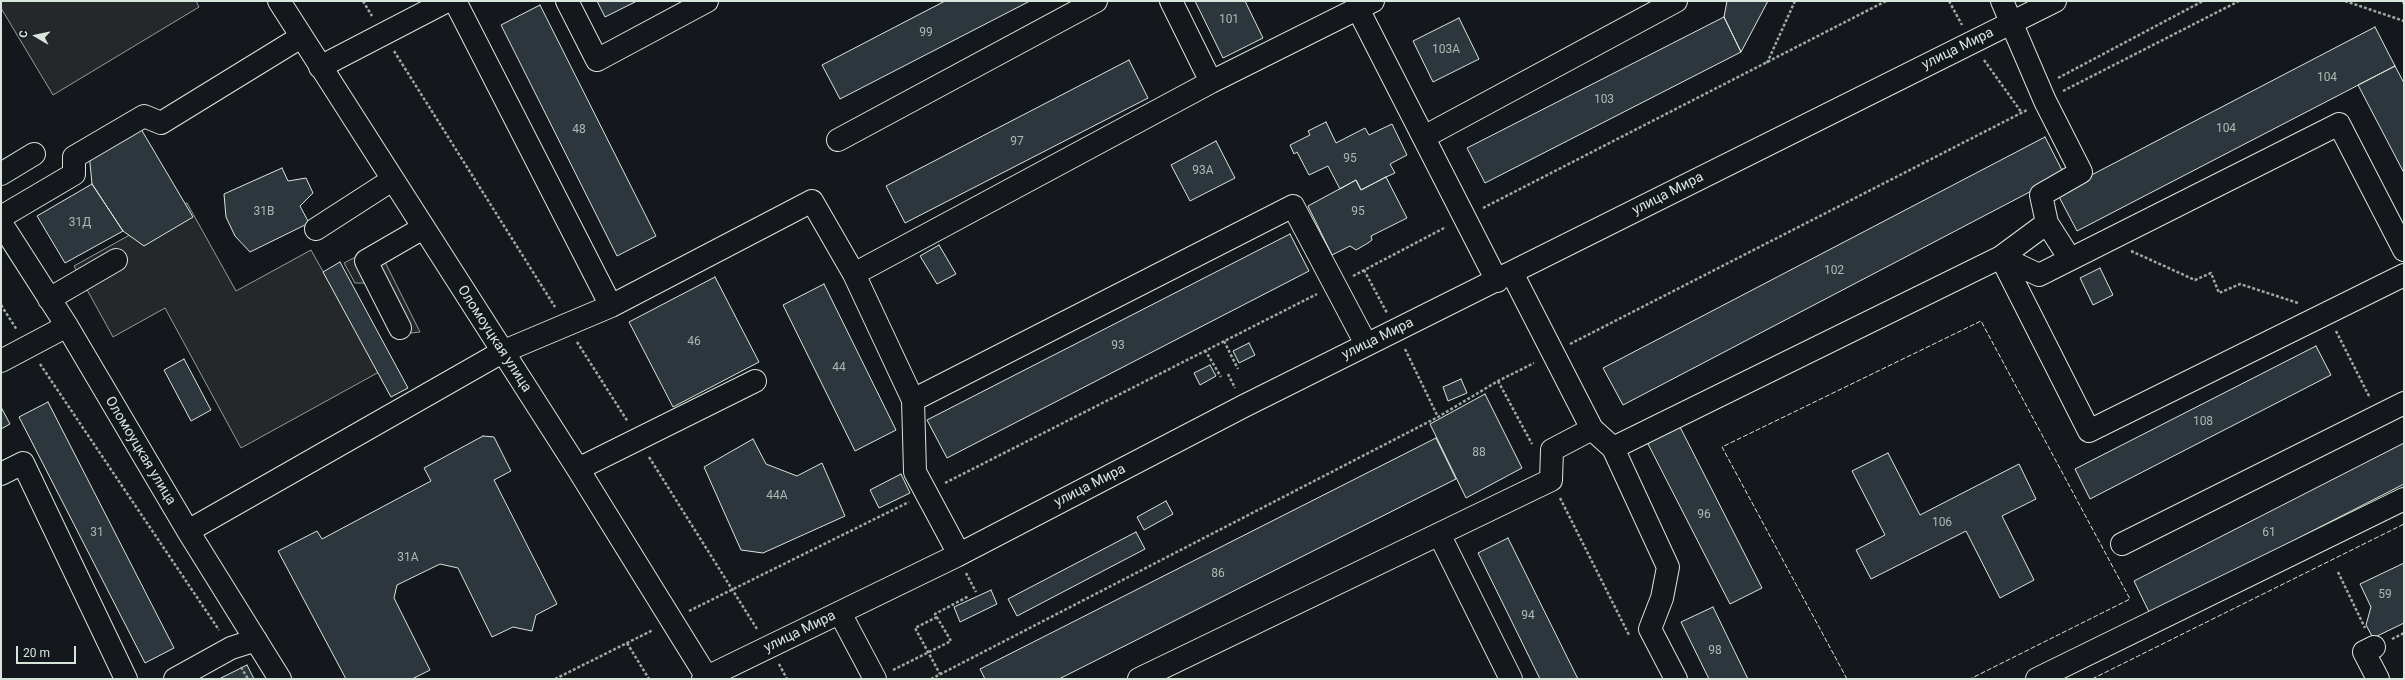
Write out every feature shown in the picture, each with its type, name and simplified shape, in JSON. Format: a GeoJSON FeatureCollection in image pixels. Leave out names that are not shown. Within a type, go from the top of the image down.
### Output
{"type":"FeatureCollection","features":[{"type":"Feature","properties":{"kind":"street","name":"Оломоуцкая улица"},"geometry":{"type":"LineString","coordinates":[[279,1],[578,469],[706,678]]}},
{"type":"Feature","properties":{"kind":"street"},"geometry":{"type":"LineString","coordinates":[[320,67],[448,1]]}},
{"type":"Feature","properties":{"kind":"street"},"geometry":{"type":"LineString","coordinates":[[455,1],[611,306]]}},
{"type":"Feature","properties":{"kind":"street"},"geometry":{"type":"LineString","coordinates":[[567,1],[597,60],[707,1]]}},
{"type":"Feature","properties":{"kind":"street"},"geometry":{"type":"LineString","coordinates":[[838,140],[1096,1]]}},
{"type":"Feature","properties":{"kind":"street"},"geometry":{"type":"LineString","coordinates":[[1171,1],[1211,82]]}},
{"type":"Feature","properties":{"kind":"street"},"geometry":{"type":"LineString","coordinates":[[1424,138],[1676,1]]}},
{"type":"Feature","properties":{"kind":"street"},"geometry":{"type":"LineString","coordinates":[[2002,1],[2042,94],[2081,172],[2041,195],[2047,222],[2070,259]]}},
{"type":"Feature","properties":{"kind":"street","name":"улица Мира"},"geometry":{"type":"LineString","coordinates":[[706,678],[959,554],[1366,344],[1505,277],[2055,1]]}},
{"type":"Feature","properties":{"kind":"street"},"geometry":{"type":"LineString","coordinates":[[854,274],[1211,82],[1366,5],[1424,138],[1465,216],[1554,352],[1592,429],[1613,448],[1668,567],[1662,598],[1650,629],[1676,679]]}},
{"type":"Feature","properties":{"kind":"street"},"geometry":{"type":"LineString","coordinates":[[1,217],[74,174],[74,157],[144,116],[161,123],[301,37]]}},
{"type":"Feature","properties":{"kind":"street"},"geometry":{"type":"LineString","coordinates":[[2001,257],[2039,275],[2339,124],[2404,250]]}},
{"type":"Feature","properties":{"kind":"street"},"geometry":{"type":"LineString","coordinates":[[1,174],[34,154]]}},
{"type":"Feature","properties":{"kind":"street"},"geometry":{"type":"LineString","coordinates":[[316,229],[392,180]]}},
{"type":"Feature","properties":{"kind":"street"},"geometry":{"type":"LineString","coordinates":[[188,531],[502,352],[611,306],[812,201],[854,274],[913,400],[915,472],[959,554]]}},
{"type":"Feature","properties":{"kind":"street"},"geometry":{"type":"LineString","coordinates":[[913,400],[1293,206],[1366,344]]}},
{"type":"Feature","properties":{"kind":"street"},"geometry":{"type":"LineString","coordinates":[[1613,448],[2001,257],[2047,222]]}},
{"type":"Feature","properties":{"kind":"street","name":"Оломоуцкая улица"},"geometry":{"type":"LineString","coordinates":[[1,223],[67,326],[188,531],[280,679]]}},
{"type":"Feature","properties":{"kind":"street"},"geometry":{"type":"LineString","coordinates":[[400,328],[366,262],[423,228]]}},
{"type":"Feature","properties":{"kind":"street"},"geometry":{"type":"LineString","coordinates":[[2001,257],[2090,431],[2404,275]]}},
{"type":"Feature","properties":{"kind":"street"},"geometry":{"type":"LineString","coordinates":[[49,299],[116,260]]}},
{"type":"Feature","properties":{"kind":"street"},"geometry":{"type":"LineString","coordinates":[[1,361],[67,326]]}},
{"type":"Feature","properties":{"kind":"street"},"geometry":{"type":"LineString","coordinates":[[578,469],[754,381]]}},
{"type":"Feature","properties":{"kind":"street"},"geometry":{"type":"LineString","coordinates":[[2122,544],[2404,403]]}},
{"type":"Feature","properties":{"kind":"street"},"geometry":{"type":"LineString","coordinates":[[1139,679],[1551,480],[1552,450],[1592,429]]}},
{"type":"Feature","properties":{"kind":"street"},"geometry":{"type":"LineString","coordinates":[[1,474],[23,463],[126,679]]}},
{"type":"Feature","properties":{"kind":"street"},"geometry":{"type":"LineString","coordinates":[[2037,679],[2404,499]]}},
{"type":"Feature","properties":{"kind":"street"},"geometry":{"type":"LineString","coordinates":[[1439,534],[1511,679]]}},
{"type":"Feature","properties":{"kind":"street"},"geometry":{"type":"LineString","coordinates":[[840,613],[875,679]]}},
{"type":"Feature","properties":{"kind":"street"},"geometry":{"type":"LineString","coordinates":[[176,679],[231,648],[256,640]]}},
{"type":"Feature","properties":{"kind":"street"},"geometry":{"type":"LineString","coordinates":[[2374,647],[2364,652],[2378,679]]}},
{"type":"Feature","properties":{"kind":"path"},"geometry":{"type":"LineString","coordinates":[[1767,64],[1795,1]]}},
{"type":"Feature","properties":{"kind":"path"},"geometry":{"type":"LineString","coordinates":[[555,679],[671,620],[734,591],[1334,285],[1465,216],[1767,64],[1886,1]]}},
{"type":"Feature","properties":{"kind":"path"},"geometry":{"type":"LineString","coordinates":[[931,679],[1431,421],[1498,381],[2042,94],[2203,1]]}},
{"type":"Feature","properties":{"kind":"path"},"geometry":{"type":"LineString","coordinates":[[2042,94],[2239,1]]}},
{"type":"Feature","properties":{"kind":"path"},"geometry":{"type":"LineString","coordinates":[[2345,1],[2404,21]]}},
{"type":"Feature","properties":{"kind":"path"},"geometry":{"type":"LineString","coordinates":[[2107,240],[2195,280]]}},
{"type":"Feature","properties":{"kind":"path"},"geometry":{"type":"LineString","coordinates":[[1,305],[231,648],[248,679]]}},
{"type":"Feature","properties":{"kind":"path"},"geometry":{"type":"LineString","coordinates":[[1224,341],[1238,369]]}},
{"type":"Feature","properties":{"kind":"path"},"geometry":{"type":"LineString","coordinates":[[1206,350],[1221,377]]}},
{"type":"Feature","properties":{"kind":"path"},"geometry":{"type":"LineString","coordinates":[[1498,381],[1534,447]]}},
{"type":"Feature","properties":{"kind":"path"},"geometry":{"type":"LineString","coordinates":[[1551,480],[1629,636]]}},
{"type":"Feature","properties":{"kind":"path"},"geometry":{"type":"LineString","coordinates":[[2338,572],[2374,647],[2404,633]]}},
{"type":"Feature","properties":{"kind":"path"},"geometry":{"type":"LineString","coordinates":[[875,679],[951,641],[935,614],[969,596]]}},
{"type":"Feature","properties":{"kind":"path"},"geometry":{"type":"LineString","coordinates":[[937,617],[915,628],[940,674]]}},
{"type":"Feature","properties":{"kind":"path"},"geometry":{"type":"LineString","coordinates":[[627,643],[649,679]]}},
{"type":"Feature","properties":{"kind":"shaded area"},"geometry":{"type":"Polygon","coordinates":[[[1,1],[196,1],[199,7],[53,95],[1,8],[1,1]]]}},
{"type":"Feature","properties":{"kind":"shaded area"},"geometry":{"type":"Polygon","coordinates":[[[187,203],[236,291],[311,250],[379,372],[241,448],[165,308],[113,337],[74,266],[187,203]]]}},
{"type":"Feature","properties":{"kind":"shaded area"},"geometry":{"type":"Polygon","coordinates":[[[377,246],[420,332],[393,335],[366,283],[355,283],[344,263],[377,246]]]}},
{"type":"Feature","properties":{"kind":"building"},"geometry":{"type":"Polygon","coordinates":[[[597,1],[637,1],[605,17],[597,1]]]}},
{"type":"Feature","properties":{"kind":"building"},"geometry":{"type":"Polygon","coordinates":[[[945,1],[1030,1],[840,99],[822,65],[945,1]]]}},
{"type":"Feature","properties":{"kind":"building"},"geometry":{"type":"Polygon","coordinates":[[[1195,1],[1245,1],[1263,38],[1223,58],[1195,1]]]}},
{"type":"Feature","properties":{"kind":"building"},"geometry":{"type":"Polygon","coordinates":[[[1727,1],[1768,1],[1741,52],[1724,17],[1727,1]]]}},
{"type":"Feature","properties":{"kind":"building"},"geometry":{"type":"Polygon","coordinates":[[[540,5],[656,236],[617,256],[501,25],[540,5]]]}},
{"type":"Feature","properties":{"kind":"building"},"geometry":{"type":"Polygon","coordinates":[[[1724,17],[1741,52],[1485,183],[1467,148],[1724,17]]]}},
{"type":"Feature","properties":{"kind":"building"},"geometry":{"type":"Polygon","coordinates":[[[1459,18],[1479,59],[1433,82],[1413,41],[1459,18]]]}},
{"type":"Feature","properties":{"kind":"building"},"geometry":{"type":"Polygon","coordinates":[[[2375,27],[2395,66],[2077,231],[2057,193],[2375,27]]]}},
{"type":"Feature","properties":{"kind":"building"},"geometry":{"type":"Polygon","coordinates":[[[1129,60],[1148,98],[905,223],[886,186],[1129,60]]]}},
{"type":"Feature","properties":{"kind":"building"},"geometry":{"type":"Polygon","coordinates":[[[2395,66],[2404,83],[2404,173],[2358,85],[2395,66]]]}},
{"type":"Feature","properties":{"kind":"building"},"geometry":{"type":"Polygon","coordinates":[[[1326,122],[1336,143],[1365,128],[1369,135],[1392,124],[1407,155],[1390,164],[1395,173],[1361,190],[1356,180],[1340,189],[1328,166],[1309,175],[1297,152],[1294,154],[1290,145],[1310,135],[1308,131],[1326,122]]]}},
{"type":"Feature","properties":{"kind":"building"},"geometry":{"type":"Polygon","coordinates":[[[138,124],[193,217],[144,246],[123,231],[92,184],[89,153],[138,124]]]}},
{"type":"Feature","properties":{"kind":"building"},"geometry":{"type":"Polygon","coordinates":[[[2045,137],[2064,174],[1623,405],[1603,368],[2045,137]]]}},
{"type":"Feature","properties":{"kind":"building"},"geometry":{"type":"Polygon","coordinates":[[[1216,141],[1235,178],[1190,201],[1171,165],[1216,141]]]}},
{"type":"Feature","properties":{"kind":"building"},"geometry":{"type":"Polygon","coordinates":[[[282,168],[288,181],[306,178],[313,193],[300,206],[309,223],[250,252],[235,236],[226,217],[224,194],[282,168]]]}},
{"type":"Feature","properties":{"kind":"building"},"geometry":{"type":"Polygon","coordinates":[[[1386,177],[1407,218],[1371,236],[1372,240],[1356,250],[1350,246],[1332,255],[1308,206],[1356,180],[1361,190],[1386,177]]]}},
{"type":"Feature","properties":{"kind":"building"},"geometry":{"type":"Polygon","coordinates":[[[92,184],[123,231],[65,263],[37,216],[92,184]]]}},
{"type":"Feature","properties":{"kind":"building"},"geometry":{"type":"Polygon","coordinates":[[[1290,234],[1309,271],[947,458],[927,420],[1290,234]]]}},
{"type":"Feature","properties":{"kind":"building"},"geometry":{"type":"Polygon","coordinates":[[[939,245],[956,274],[937,284],[920,256],[939,245]]]}},
{"type":"Feature","properties":{"kind":"building"},"geometry":{"type":"Polygon","coordinates":[[[340,262],[408,388],[391,397],[323,272],[340,262]]]}},
{"type":"Feature","properties":{"kind":"building"},"geometry":{"type":"Polygon","coordinates":[[[2100,268],[2113,295],[2093,305],[2080,278],[2100,268]]]}},
{"type":"Feature","properties":{"kind":"building"},"geometry":{"type":"Polygon","coordinates":[[[715,277],[759,362],[673,407],[629,322],[715,277]]]}},
{"type":"Feature","properties":{"kind":"building"},"geometry":{"type":"Polygon","coordinates":[[[824,284],[896,430],[855,451],[783,305],[824,284]]]}},
{"type":"Feature","properties":{"kind":"building"},"geometry":{"type":"Polygon","coordinates":[[[1249,343],[1255,355],[1239,363],[1233,351],[1249,343]]]}},
{"type":"Feature","properties":{"kind":"building"},"geometry":{"type":"Polygon","coordinates":[[[2316,346],[2331,375],[2090,499],[2075,469],[2316,346]]]}},
{"type":"Feature","properties":{"kind":"building"},"geometry":{"type":"Polygon","coordinates":[[[184,359],[211,410],[191,421],[164,370],[184,359]]]}},
{"type":"Feature","properties":{"kind":"building"},"geometry":{"type":"Polygon","coordinates":[[[1210,365],[1216,376],[1200,385],[1194,373],[1210,365]]]}},
{"type":"Feature","properties":{"kind":"building"},"geometry":{"type":"Polygon","coordinates":[[[1461,379],[1467,393],[1448,401],[1443,387],[1461,379]]]}},
{"type":"Feature","properties":{"kind":"building"},"geometry":{"type":"Polygon","coordinates":[[[1485,394],[1522,468],[1466,498],[1430,424],[1485,394]]]}},
{"type":"Feature","properties":{"kind":"building"},"geometry":{"type":"Polygon","coordinates":[[[48,402],[174,648],[145,663],[19,417],[48,402]]]}},
{"type":"Feature","properties":{"kind":"building"},"geometry":{"type":"Polygon","coordinates":[[[1,407],[10,424],[1,429],[1,407]]]}},
{"type":"Feature","properties":{"kind":"building"},"geometry":{"type":"Polygon","coordinates":[[[1679,425],[1762,588],[1730,604],[1647,442],[1679,425]]]}},
{"type":"Feature","properties":{"kind":"building"},"geometry":{"type":"Polygon","coordinates":[[[483,436],[494,437],[511,471],[494,480],[557,604],[536,615],[532,631],[513,627],[492,637],[458,568],[440,564],[397,585],[394,598],[430,670],[412,679],[346,679],[278,551],[317,531],[322,539],[431,481],[424,468],[483,436]]]}},
{"type":"Feature","properties":{"kind":"building"},"geometry":{"type":"Polygon","coordinates":[[[1436,438],[1456,479],[1059,679],[985,679],[980,669],[1436,438]]]}},
{"type":"Feature","properties":{"kind":"building"},"geometry":{"type":"Polygon","coordinates":[[[753,439],[766,464],[797,476],[822,463],[845,516],[763,553],[741,550],[704,467],[753,439]]]}},
{"type":"Feature","properties":{"kind":"building"},"geometry":{"type":"Polygon","coordinates":[[[2404,443],[2404,484],[2150,614],[2134,581],[2404,443]]]}},
{"type":"Feature","properties":{"kind":"building"},"geometry":{"type":"Polygon","coordinates":[[[1888,453],[1920,515],[2019,464],[2036,499],[2002,516],[2034,580],[2000,598],[1966,531],[1871,579],[1856,550],[1885,535],[1852,471],[1888,453]]]}},
{"type":"Feature","properties":{"kind":"building"},"geometry":{"type":"Polygon","coordinates":[[[901,474],[910,493],[879,508],[870,490],[901,474]]]}},
{"type":"Feature","properties":{"kind":"building"},"geometry":{"type":"Polygon","coordinates":[[[1166,501],[1173,514],[1144,530],[1137,517],[1166,501]]]}},
{"type":"Feature","properties":{"kind":"building"},"geometry":{"type":"Polygon","coordinates":[[[1136,532],[1145,549],[1017,616],[1008,599],[1136,532]]]}},
{"type":"Feature","properties":{"kind":"building"},"geometry":{"type":"Polygon","coordinates":[[[1508,538],[1578,679],[1540,679],[1478,553],[1508,538]]]}},
{"type":"Feature","properties":{"kind":"building"},"geometry":{"type":"Polygon","coordinates":[[[2404,563],[2404,623],[2373,638],[2366,625],[2371,607],[2360,584],[2404,563]]]}},
{"type":"Feature","properties":{"kind":"building"},"geometry":{"type":"Polygon","coordinates":[[[991,590],[997,604],[960,622],[954,607],[991,590]]]}},
{"type":"Feature","properties":{"kind":"building"},"geometry":{"type":"Polygon","coordinates":[[[1713,607],[1748,679],[1709,679],[1681,622],[1713,607]]]}},
{"type":"Feature","properties":{"kind":"building"},"geometry":{"type":"Polygon","coordinates":[[[247,665],[254,679],[219,679],[247,665]]]}},
{"type":"Feature","properties":{"kind":"fence"},"geometry":{"type":"LineString","coordinates":[[1847,679],[1722,447],[1981,321],[2130,599],[1970,679]]}},
{"type":"Feature","properties":{"kind":"fence"},"geometry":{"type":"LineString","coordinates":[[2092,679],[2404,524]]}}]}
